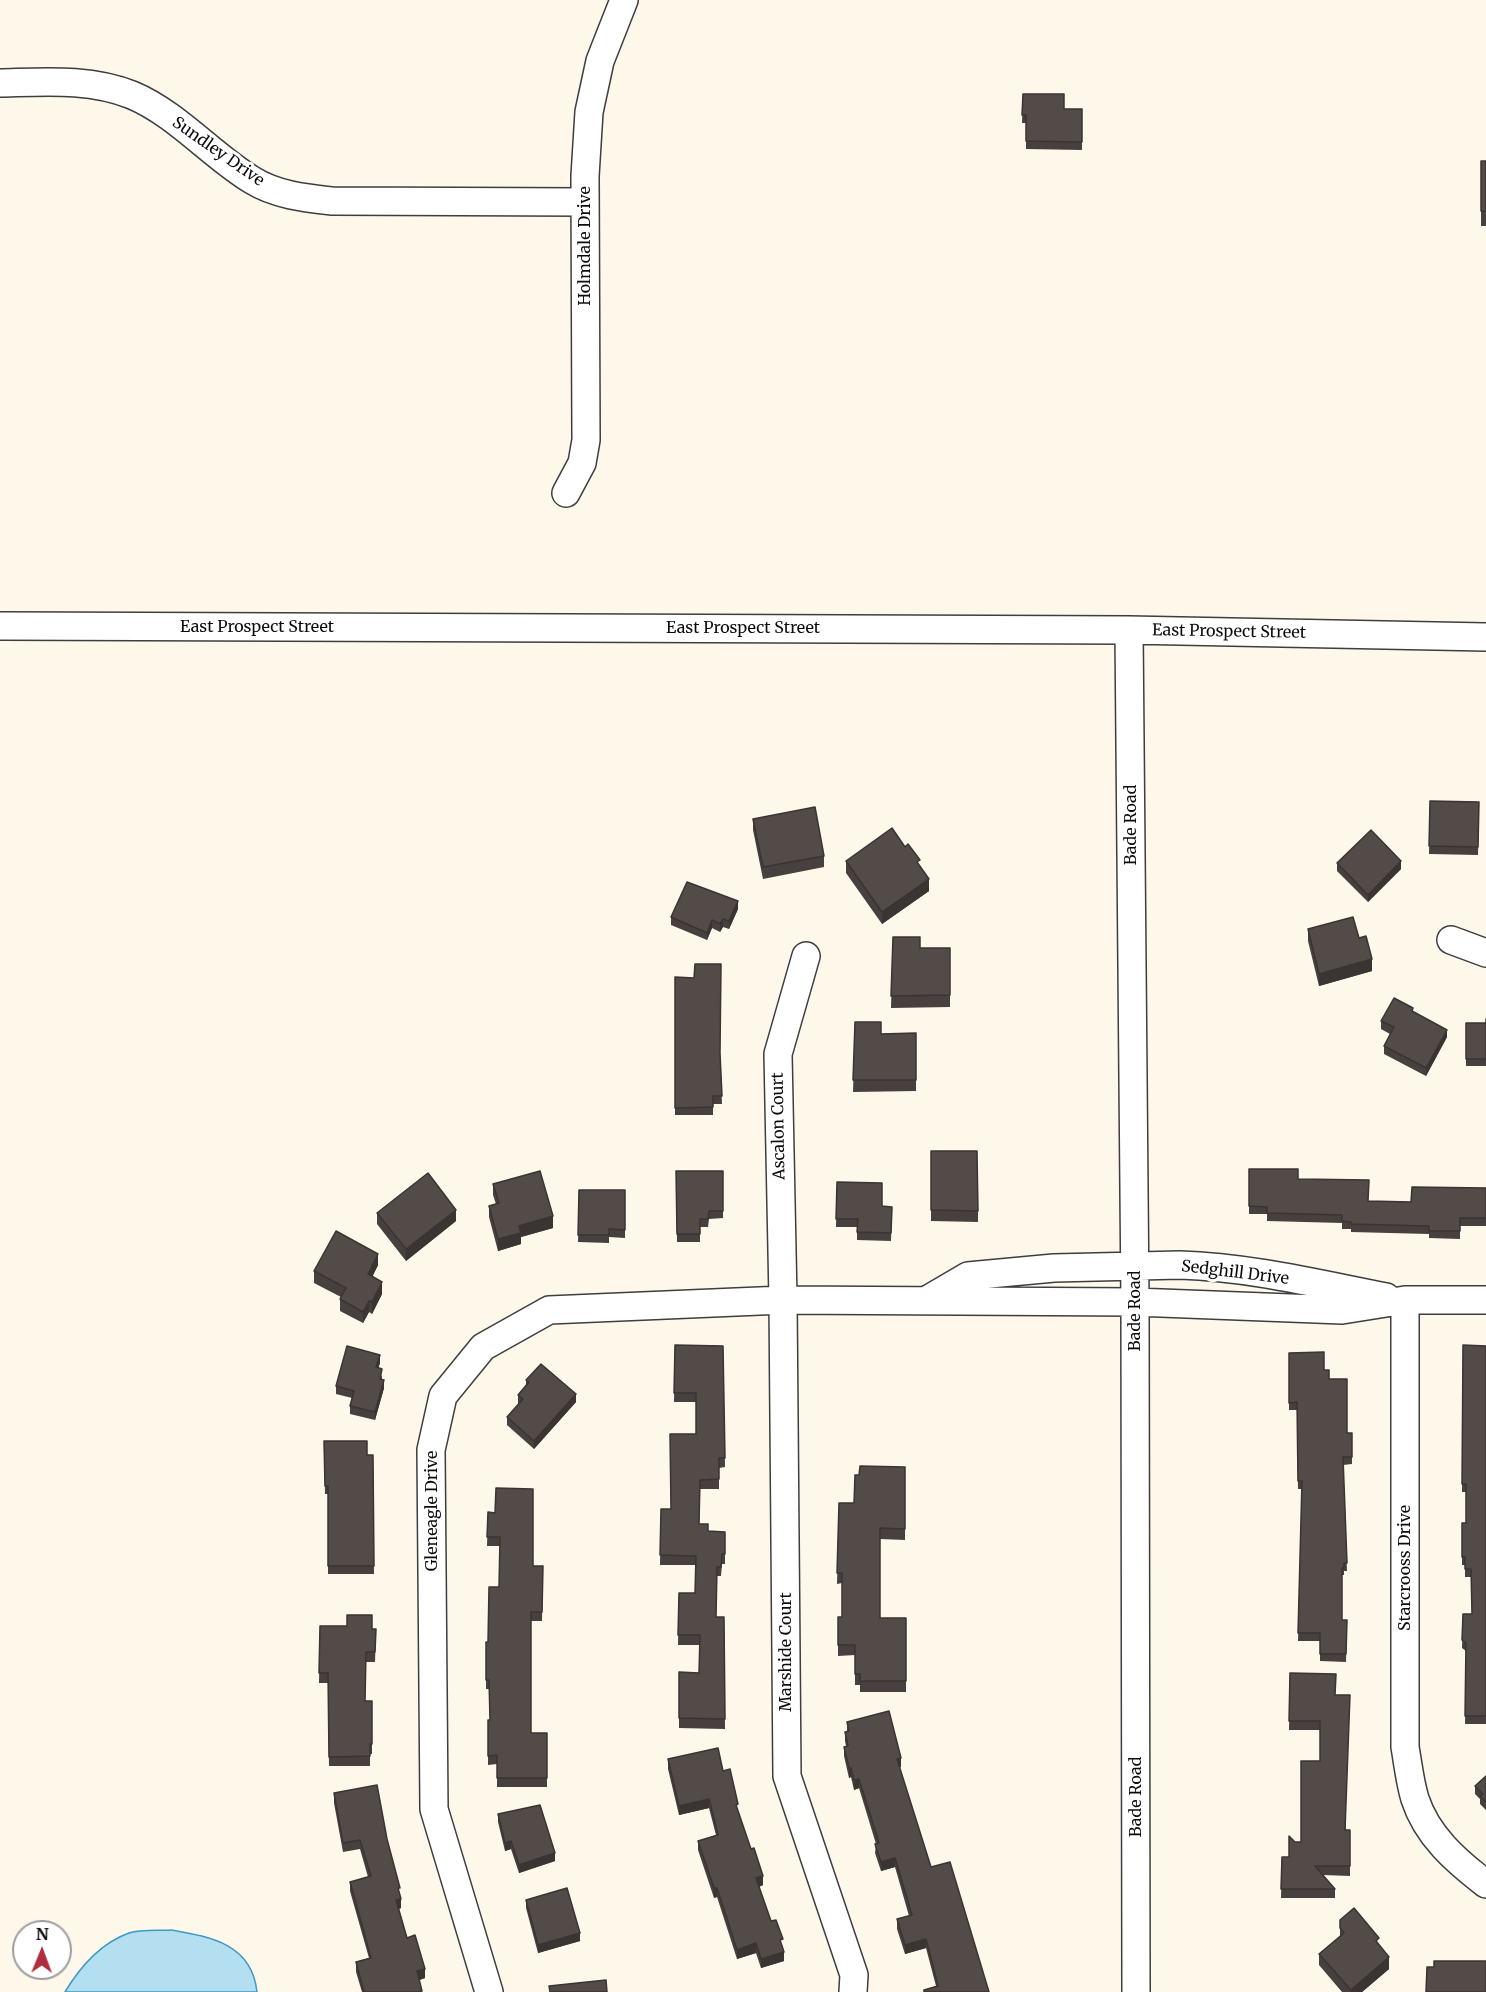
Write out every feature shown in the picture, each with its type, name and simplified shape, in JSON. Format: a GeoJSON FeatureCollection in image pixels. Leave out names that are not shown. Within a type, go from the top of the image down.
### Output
{"type":"FeatureCollection","features":[{"type":"Feature","properties":{"kind":"street","name":"Holmdale Drive"},"geometry":{"type":"LineString","coordinates":[[566,493],[582,463],[586,440],[587,138],[593,88],[606,42],[624,0]]}},
{"type":"Feature","properties":{"kind":"street","name":"Sundley Drive"},"geometry":{"type":"LineString","coordinates":[[0,83],[69,82],[108,87],[133,96],[159,110],[253,181],[302,198],[332,201],[585,202]]}},
{"type":"Feature","properties":{"kind":"street","name":"East Prospect Street"},"geometry":{"type":"LineString","coordinates":[[0,626],[1130,630],[1486,637]]}},
{"type":"Feature","properties":{"kind":"street","name":"Bade Road"},"geometry":{"type":"LineString","coordinates":[[1130,630],[1135,1266],[1136,1992]]}},
{"type":"Feature","properties":{"kind":"street"},"geometry":{"type":"LineString","coordinates":[[1451,940],[1486,953]]}},
{"type":"Feature","properties":{"kind":"street","name":"Ascalon Court"},"geometry":{"type":"LineString","coordinates":[[783,1300],[778,1054],[806,956]]}},
{"type":"Feature","properties":{"kind":"street","name":"Sedghill Drive"},"geometry":{"type":"LineString","coordinates":[[926,1301],[968,1276],[1054,1268],[1201,1265],[1276,1276],[1405,1300]]}},
{"type":"Feature","properties":{"kind":"street","name":"Sedghill Drive"},"geometry":{"type":"LineString","coordinates":[[783,1300],[1135,1302],[1342,1310],[1405,1300],[1486,1300]]}},
{"type":"Feature","properties":{"kind":"street","name":"Gleneagle Drive"},"geometry":{"type":"LineString","coordinates":[[489,1992],[434,1809],[431,1449],[443,1396],[483,1347],[549,1310],[783,1300]]}},
{"type":"Feature","properties":{"kind":"street","name":"Marshide Court"},"geometry":{"type":"LineString","coordinates":[[783,1300],[787,1776],[854,1975],[853,1992]]}},
{"type":"Feature","properties":{"kind":"street","name":"Starcrooss Drive"},"geometry":{"type":"LineString","coordinates":[[1405,1300],[1405,1748],[1415,1798],[1430,1832],[1459,1864],[1486,1884]]}},
{"type":"Feature","properties":{"kind":"water"},"geometry":{"type":"Polygon","coordinates":[[[172,1930],[215,1940],[238,1953],[254,1976],[257,1992],[65,1992],[92,1957],[119,1937],[139,1931],[172,1930]]]}},
{"type":"Feature","properties":{"kind":"building"},"geometry":{"type":"Polygon","coordinates":[[[1023,94],[1064,94],[1064,109],[1082,109],[1082,142],[1026,141],[1026,115],[1022,115],[1023,94]]]}},
{"type":"Feature","properties":{"kind":"building"},"geometry":{"type":"Polygon","coordinates":[[[1481,161],[1486,161],[1486,211],[1481,211],[1481,161]]]}},
{"type":"Feature","properties":{"kind":"building"},"geometry":{"type":"Polygon","coordinates":[[[1430,801],[1479,802],[1478,847],[1429,846],[1430,801]]]}},
{"type":"Feature","properties":{"kind":"building"},"geometry":{"type":"Polygon","coordinates":[[[815,807],[824,856],[763,867],[753,819],[815,807]]]}},
{"type":"Feature","properties":{"kind":"building"},"geometry":{"type":"Polygon","coordinates":[[[892,828],[905,847],[908,844],[920,860],[917,862],[929,879],[882,912],[846,861],[892,828]]]}},
{"type":"Feature","properties":{"kind":"building"},"geometry":{"type":"Polygon","coordinates":[[[1371,830],[1401,861],[1368,895],[1337,863],[1371,830]]]}},
{"type":"Feature","properties":{"kind":"building"},"geometry":{"type":"Polygon","coordinates":[[[687,882],[738,901],[729,921],[723,919],[720,924],[712,920],[707,933],[671,917],[687,882]]]}},
{"type":"Feature","properties":{"kind":"building"},"geometry":{"type":"Polygon","coordinates":[[[1353,917],[1359,938],[1366,936],[1372,959],[1319,974],[1308,929],[1353,917]]]}},
{"type":"Feature","properties":{"kind":"building"},"geometry":{"type":"Polygon","coordinates":[[[893,937],[920,937],[920,948],[950,948],[950,995],[891,996],[893,937]]]}},
{"type":"Feature","properties":{"kind":"building"},"geometry":{"type":"Polygon","coordinates":[[[695,964],[721,964],[722,1096],[713,1096],[713,1107],[675,1108],[675,977],[694,978],[695,964]]]}},
{"type":"Feature","properties":{"kind":"building"},"geometry":{"type":"Polygon","coordinates":[[[1394,998],[1413,1008],[1412,1011],[1447,1030],[1426,1068],[1384,1046],[1394,1027],[1381,1021],[1394,998]]]}},
{"type":"Feature","properties":{"kind":"building"},"geometry":{"type":"Polygon","coordinates":[[[855,1022],[881,1022],[881,1034],[916,1033],[916,1080],[853,1080],[855,1022]]]}},
{"type":"Feature","properties":{"kind":"building"},"geometry":{"type":"Polygon","coordinates":[[[1466,1023],[1486,1023],[1486,1059],[1466,1059],[1466,1023]]]}},
{"type":"Feature","properties":{"kind":"building"},"geometry":{"type":"Polygon","coordinates":[[[931,1151],[977,1151],[978,1211],[931,1210],[931,1151]]]}},
{"type":"Feature","properties":{"kind":"building"},"geometry":{"type":"Polygon","coordinates":[[[1249,1169],[1298,1169],[1298,1179],[1369,1180],[1368,1201],[1411,1202],[1412,1187],[1486,1188],[1486,1218],[1460,1218],[1460,1231],[1429,1231],[1429,1226],[1351,1224],[1351,1222],[1342,1221],[1342,1215],[1267,1213],[1267,1207],[1249,1206],[1249,1169]]]}},
{"type":"Feature","properties":{"kind":"building"},"geometry":{"type":"Polygon","coordinates":[[[540,1171],[553,1216],[519,1226],[521,1233],[498,1239],[489,1206],[499,1203],[493,1184],[540,1171]]]}},
{"type":"Feature","properties":{"kind":"building"},"geometry":{"type":"Polygon","coordinates":[[[676,1171],[723,1171],[723,1211],[709,1211],[708,1219],[700,1219],[700,1234],[677,1234],[676,1171]]]}},
{"type":"Feature","properties":{"kind":"building"},"geometry":{"type":"Polygon","coordinates":[[[428,1173],[456,1210],[406,1249],[377,1213],[428,1173]]]}},
{"type":"Feature","properties":{"kind":"building"},"geometry":{"type":"Polygon","coordinates":[[[837,1182],[882,1183],[882,1206],[892,1207],[891,1233],[857,1232],[858,1219],[836,1219],[837,1182]]]}},
{"type":"Feature","properties":{"kind":"building"},"geometry":{"type":"Polygon","coordinates":[[[579,1190],[625,1190],[625,1230],[609,1229],[609,1235],[578,1235],[579,1190]]]}},
{"type":"Feature","properties":{"kind":"building"},"geometry":{"type":"Polygon","coordinates":[[[336,1231],[378,1254],[368,1274],[382,1282],[372,1302],[369,1301],[363,1312],[340,1299],[346,1288],[314,1271],[336,1231]]]}},
{"type":"Feature","properties":{"kind":"building"},"geometry":{"type":"Polygon","coordinates":[[[675,1345],[723,1346],[725,1458],[719,1458],[719,1479],[700,1480],[699,1524],[708,1524],[708,1531],[725,1532],[725,1554],[722,1554],[721,1567],[717,1567],[716,1617],[724,1617],[725,1719],[679,1718],[679,1672],[699,1673],[700,1635],[678,1635],[679,1593],[695,1593],[696,1556],[660,1555],[661,1509],[671,1509],[670,1434],[696,1434],[696,1393],[674,1393],[675,1345]]]}},
{"type":"Feature","properties":{"kind":"building"},"geometry":{"type":"Polygon","coordinates":[[[1463,1345],[1486,1346],[1486,1716],[1465,1716],[1466,1643],[1462,1640],[1463,1614],[1472,1614],[1471,1569],[1465,1569],[1465,1557],[1462,1557],[1462,1523],[1466,1523],[1466,1484],[1462,1484],[1463,1345]]]}},
{"type":"Feature","properties":{"kind":"building"},"geometry":{"type":"Polygon","coordinates":[[[347,1346],[380,1355],[376,1367],[382,1369],[380,1379],[384,1380],[375,1412],[350,1406],[354,1391],[336,1386],[347,1346]]]}},
{"type":"Feature","properties":{"kind":"building"},"geometry":{"type":"Polygon","coordinates":[[[1324,1352],[1324,1370],[1329,1370],[1329,1379],[1347,1379],[1347,1433],[1352,1433],[1352,1457],[1343,1457],[1347,1563],[1344,1563],[1344,1568],[1342,1568],[1342,1620],[1347,1620],[1346,1654],[1320,1654],[1320,1633],[1298,1633],[1302,1481],[1298,1481],[1297,1402],[1289,1403],[1289,1353],[1324,1352]]]}},
{"type":"Feature","properties":{"kind":"building"},"geometry":{"type":"Polygon","coordinates":[[[541,1364],[576,1394],[534,1441],[507,1417],[523,1399],[518,1395],[529,1382],[526,1380],[541,1364]]]}},
{"type":"Feature","properties":{"kind":"building"},"geometry":{"type":"Polygon","coordinates":[[[324,1441],[367,1441],[367,1455],[373,1455],[374,1566],[328,1566],[328,1486],[325,1486],[324,1441]]]}},
{"type":"Feature","properties":{"kind":"building"},"geometry":{"type":"Polygon","coordinates":[[[860,1466],[905,1467],[905,1529],[880,1528],[880,1618],[906,1618],[906,1681],[860,1681],[860,1674],[855,1674],[855,1645],[838,1645],[838,1617],[842,1617],[842,1573],[837,1573],[839,1503],[854,1503],[855,1475],[859,1475],[860,1466]]]}},
{"type":"Feature","properties":{"kind":"building"},"geometry":{"type":"Polygon","coordinates":[[[496,1488],[533,1489],[533,1566],[543,1566],[542,1612],[531,1612],[531,1733],[547,1733],[547,1778],[497,1778],[497,1755],[488,1756],[488,1720],[490,1720],[489,1680],[486,1680],[486,1642],[488,1642],[489,1587],[499,1587],[500,1537],[487,1537],[488,1512],[495,1513],[496,1488]]]}},
{"type":"Feature","properties":{"kind":"building"},"geometry":{"type":"Polygon","coordinates":[[[347,1615],[372,1615],[372,1629],[376,1629],[375,1652],[366,1652],[365,1701],[372,1701],[372,1744],[370,1744],[370,1756],[329,1757],[328,1673],[319,1673],[320,1626],[347,1626],[347,1615]]]}},
{"type":"Feature","properties":{"kind":"building"},"geometry":{"type":"Polygon","coordinates":[[[1290,1673],[1336,1674],[1335,1695],[1350,1695],[1345,1830],[1350,1830],[1350,1866],[1315,1866],[1335,1889],[1281,1889],[1282,1857],[1289,1857],[1289,1836],[1295,1842],[1301,1842],[1301,1761],[1320,1761],[1320,1721],[1289,1721],[1290,1673]]]}},
{"type":"Feature","properties":{"kind":"building"},"geometry":{"type":"Polygon","coordinates":[[[889,1711],[901,1758],[897,1759],[931,1867],[950,1862],[989,1992],[924,1992],[924,1990],[938,1986],[926,1939],[905,1945],[897,1919],[912,1915],[895,1858],[881,1862],[875,1844],[879,1843],[859,1779],[854,1780],[844,1747],[848,1746],[845,1732],[849,1731],[847,1722],[889,1711]]]}},
{"type":"Feature","properties":{"kind":"building"},"geometry":{"type":"Polygon","coordinates":[[[718,1748],[723,1771],[730,1769],[738,1804],[736,1805],[763,1876],[756,1878],[771,1921],[776,1920],[783,1939],[780,1940],[784,1952],[761,1959],[756,1943],[737,1950],[717,1888],[714,1888],[698,1841],[718,1835],[709,1799],[679,1806],[668,1759],[718,1748]]]}},
{"type":"Feature","properties":{"kind":"building"},"geometry":{"type":"Polygon","coordinates":[[[1486,1776],[1486,1802],[1480,1796],[1483,1794],[1475,1786],[1486,1776]]]}},
{"type":"Feature","properties":{"kind":"building"},"geometry":{"type":"Polygon","coordinates":[[[377,1785],[387,1839],[400,1888],[398,1888],[401,1899],[396,1900],[407,1938],[415,1935],[425,1969],[417,1971],[422,1991],[418,1992],[364,1992],[356,1962],[371,1958],[350,1882],[371,1876],[360,1840],[343,1843],[334,1793],[377,1785]]]}},
{"type":"Feature","properties":{"kind":"building"},"geometry":{"type":"Polygon","coordinates":[[[540,1805],[555,1853],[519,1865],[511,1841],[505,1843],[498,1814],[540,1805]]]}},
{"type":"Feature","properties":{"kind":"building"},"geometry":{"type":"Polygon","coordinates":[[[567,1888],[580,1933],[538,1945],[526,1900],[567,1888]]]}},
{"type":"Feature","properties":{"kind":"building"},"geometry":{"type":"Polygon","coordinates":[[[1354,1908],[1379,1938],[1376,1941],[1389,1957],[1351,1990],[1319,1954],[1344,1933],[1340,1928],[1340,1920],[1354,1908]]]}},
{"type":"Feature","properties":{"kind":"building"},"geometry":{"type":"Polygon","coordinates":[[[1434,1961],[1486,1961],[1486,1992],[1426,1992],[1427,1967],[1434,1967],[1434,1961]]]}},
{"type":"Feature","properties":{"kind":"building"},"geometry":{"type":"Polygon","coordinates":[[[606,1980],[607,1992],[550,1992],[549,1986],[606,1980]]]}}]}
